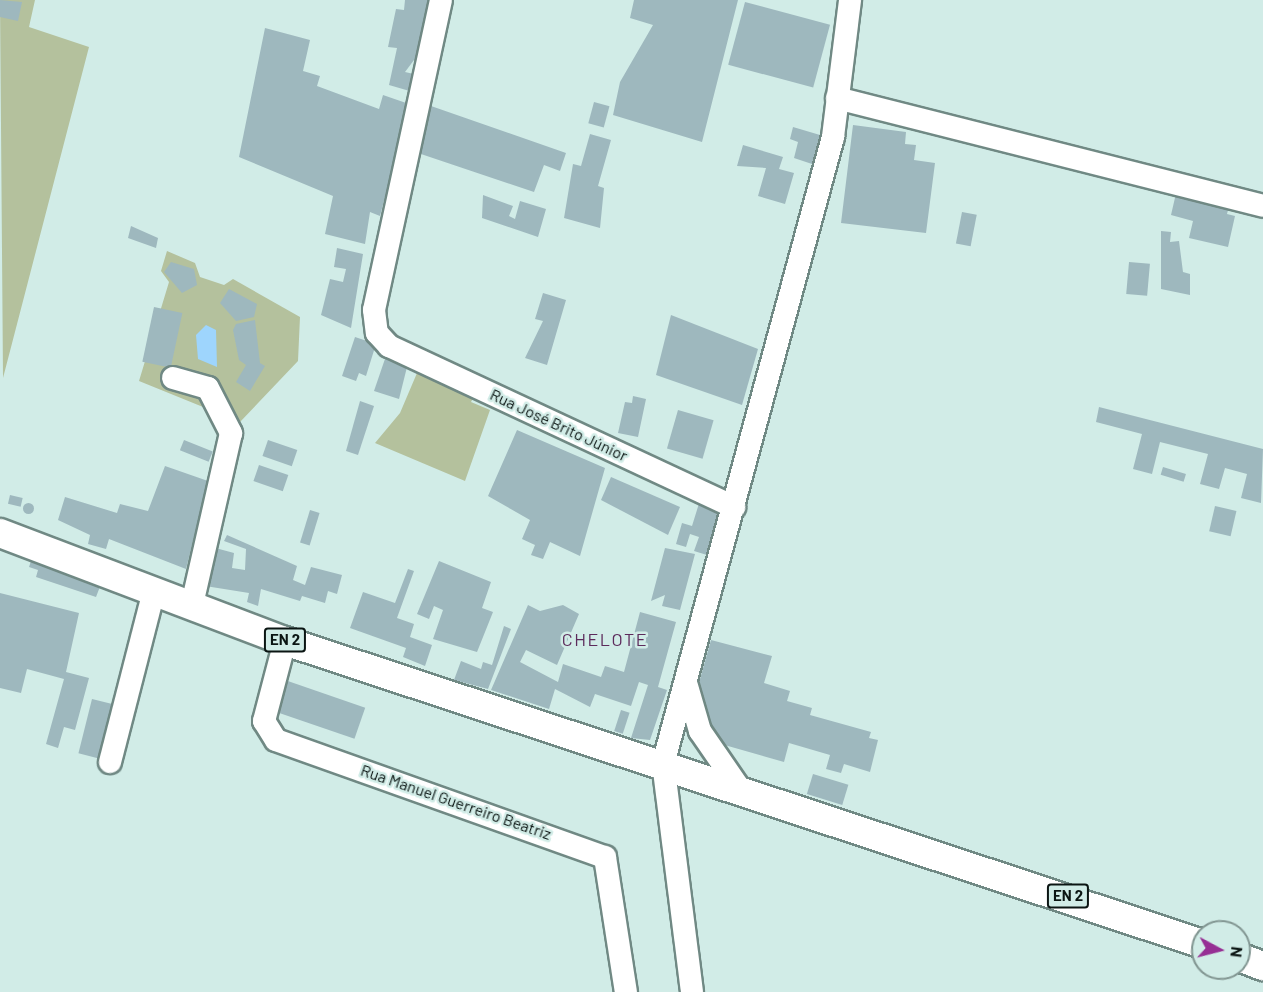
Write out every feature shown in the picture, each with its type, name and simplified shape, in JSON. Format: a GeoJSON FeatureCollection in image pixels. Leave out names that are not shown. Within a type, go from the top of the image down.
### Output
{"type":"FeatureCollection","features":[{"type":"Feature","properties":{"kind":"main road","name":"EN 2"},"geometry":{"type":"LineString","coordinates":[[0,533],[285,641],[663,764],[738,786],[1191,940]]}},
{"type":"Feature","properties":{"kind":"street","name":"Rua José Brito Júnior"},"geometry":{"type":"LineString","coordinates":[[441,0],[374,310],[377,333],[385,342],[734,507]]}},
{"type":"Feature","properties":{"kind":"street"},"geometry":{"type":"LineString","coordinates":[[692,992],[663,764],[833,137],[849,0]]}},
{"type":"Feature","properties":{"kind":"street"},"geometry":{"type":"LineString","coordinates":[[837,98],[1263,207]]}},
{"type":"Feature","properties":{"kind":"street"},"geometry":{"type":"LineString","coordinates":[[173,378],[208,388],[231,433],[192,605]]}},
{"type":"Feature","properties":{"kind":"street"},"geometry":{"type":"LineString","coordinates":[[110,762],[154,591]]}},
{"type":"Feature","properties":{"kind":"street","name":"Rua Manuel Guerreiro Beatriz"},"geometry":{"type":"LineString","coordinates":[[285,641],[264,721],[276,741],[605,857],[626,992]]}},
{"type":"Feature","properties":{"kind":"street"},"geometry":{"type":"LineString","coordinates":[[686,684],[700,731],[738,786]]}},
{"type":"Feature","properties":{"kind":"green space"},"geometry":{"type":"Polygon","coordinates":[[[0,0],[35,0],[29,27],[89,47],[3,378],[0,0]]]}},
{"type":"Feature","properties":{"kind":"green space"},"geometry":{"type":"Polygon","coordinates":[[[167,251],[195,263],[200,277],[224,285],[233,279],[300,317],[298,361],[240,422],[139,381],[169,282],[161,271],[167,251]]]}},
{"type":"Feature","properties":{"kind":"green space"},"geometry":{"type":"Polygon","coordinates":[[[420,366],[476,392],[471,402],[490,410],[465,481],[375,443],[400,413],[420,366]]]}},
{"type":"Feature","properties":{"kind":"water"},"geometry":{"type":"Polygon","coordinates":[[[206,325],[216,330],[217,367],[198,359],[196,335],[206,325]]]}},
{"type":"Feature","properties":{"kind":"building"},"geometry":{"type":"Polygon","coordinates":[[[0,0],[22,2],[18,21],[0,17],[0,0]]]}},
{"type":"Feature","properties":{"kind":"building"},"geometry":{"type":"Polygon","coordinates":[[[405,0],[431,0],[420,61],[414,60],[405,72],[418,75],[413,92],[389,85],[397,48],[388,47],[396,9],[404,10],[405,0]]]}},
{"type":"Feature","properties":{"kind":"building"},"geometry":{"type":"Polygon","coordinates":[[[634,0],[738,0],[702,142],[613,115],[620,82],[653,25],[630,18],[634,0]]]}},
{"type":"Feature","properties":{"kind":"building"},"geometry":{"type":"Polygon","coordinates":[[[745,2],[830,25],[813,88],[728,65],[745,2]]]}},
{"type":"Feature","properties":{"kind":"building"},"geometry":{"type":"Polygon","coordinates":[[[265,28],[310,40],[303,71],[320,76],[317,86],[379,109],[383,95],[409,104],[380,216],[370,212],[365,244],[325,234],[333,196],[239,157],[265,28]]]}},
{"type":"Feature","properties":{"kind":"building"},"geometry":{"type":"Polygon","coordinates":[[[594,102],[609,106],[604,127],[588,123],[594,102]]]}},
{"type":"Feature","properties":{"kind":"building"},"geometry":{"type":"Polygon","coordinates":[[[431,106],[566,153],[560,171],[544,165],[534,192],[415,152],[431,106]]]}},
{"type":"Feature","properties":{"kind":"building"},"geometry":{"type":"Polygon","coordinates":[[[853,125],[906,132],[905,144],[916,145],[914,160],[935,163],[926,233],[841,223],[853,125]]]}},
{"type":"Feature","properties":{"kind":"building"},"geometry":{"type":"Polygon","coordinates":[[[793,127],[820,135],[812,164],[794,158],[798,142],[790,139],[793,127]]]}},
{"type":"Feature","properties":{"kind":"building"},"geometry":{"type":"Polygon","coordinates":[[[590,134],[611,140],[598,186],[604,188],[600,228],[564,218],[573,164],[581,166],[590,134]]]}},
{"type":"Feature","properties":{"kind":"building"},"geometry":{"type":"Polygon","coordinates":[[[743,145],[783,157],[779,169],[794,173],[785,204],[758,196],[766,168],[737,166],[743,145]]]}},
{"type":"Feature","properties":{"kind":"building"},"geometry":{"type":"Polygon","coordinates":[[[1177,189],[1229,206],[1227,214],[1235,216],[1228,247],[1189,238],[1193,221],[1171,215],[1177,189]]]}},
{"type":"Feature","properties":{"kind":"building"},"geometry":{"type":"Polygon","coordinates":[[[483,195],[513,206],[509,216],[515,219],[520,201],[546,209],[538,237],[482,218],[483,195]]]}},
{"type":"Feature","properties":{"kind":"building"},"geometry":{"type":"Polygon","coordinates":[[[962,212],[977,215],[971,246],[956,243],[962,212]]]}},
{"type":"Feature","properties":{"kind":"building"},"geometry":{"type":"Polygon","coordinates":[[[131,226],[158,238],[156,248],[128,238],[131,226]]]}},
{"type":"Feature","properties":{"kind":"building"},"geometry":{"type":"Polygon","coordinates":[[[1161,231],[1171,232],[1170,242],[1179,241],[1183,272],[1190,274],[1190,295],[1161,289],[1161,231]]]}},
{"type":"Feature","properties":{"kind":"building"},"geometry":{"type":"Polygon","coordinates":[[[337,248],[363,254],[351,328],[321,315],[330,279],[343,282],[346,269],[334,267],[337,248]]]}},
{"type":"Feature","properties":{"kind":"building"},"geometry":{"type":"Polygon","coordinates":[[[171,262],[194,269],[197,285],[182,293],[164,272],[171,262]]]}},
{"type":"Feature","properties":{"kind":"building"},"geometry":{"type":"Polygon","coordinates":[[[1129,262],[1150,264],[1147,296],[1126,294],[1129,262]]]}},
{"type":"Feature","properties":{"kind":"building"},"geometry":{"type":"Polygon","coordinates":[[[229,289],[257,304],[254,317],[236,321],[220,303],[229,289]]]}},
{"type":"Feature","properties":{"kind":"building"},"geometry":{"type":"Polygon","coordinates":[[[543,293],[566,300],[547,365],[525,358],[543,321],[535,319],[543,293]]]}},
{"type":"Feature","properties":{"kind":"building"},"geometry":{"type":"Polygon","coordinates":[[[154,307],[182,313],[171,368],[142,362],[154,307]]]}},
{"type":"Feature","properties":{"kind":"building"},"geometry":{"type":"Polygon","coordinates":[[[671,315],[758,349],[742,405],[656,375],[671,315]]]}},
{"type":"Feature","properties":{"kind":"building"},"geometry":{"type":"Polygon","coordinates":[[[255,320],[260,363],[265,366],[250,391],[236,382],[246,365],[239,360],[233,330],[236,324],[255,320]]]}},
{"type":"Feature","properties":{"kind":"building"},"geometry":{"type":"Polygon","coordinates":[[[355,337],[376,344],[366,376],[359,373],[356,381],[342,376],[355,337]]]}},
{"type":"Feature","properties":{"kind":"building"},"geometry":{"type":"Polygon","coordinates":[[[387,353],[409,359],[399,399],[374,391],[387,353]]]}},
{"type":"Feature","properties":{"kind":"building"},"geometry":{"type":"Polygon","coordinates":[[[633,396],[646,399],[638,437],[618,433],[625,402],[632,403],[633,396]]]}},
{"type":"Feature","properties":{"kind":"building"},"geometry":{"type":"Polygon","coordinates":[[[360,401],[374,406],[358,455],[346,451],[360,401]]]}},
{"type":"Feature","properties":{"kind":"building"},"geometry":{"type":"Polygon","coordinates":[[[1099,407],[1263,449],[1261,503],[1241,498],[1247,474],[1225,468],[1219,489],[1200,484],[1208,454],[1160,442],[1152,474],[1133,469],[1142,434],[1096,422],[1099,407]]]}},
{"type":"Feature","properties":{"kind":"building"},"geometry":{"type":"Polygon","coordinates":[[[678,410],[714,420],[703,459],[667,448],[678,410]]]}},
{"type":"Feature","properties":{"kind":"building"},"geometry":{"type":"Polygon","coordinates":[[[517,430],[605,468],[580,556],[550,542],[543,559],[531,555],[535,545],[522,539],[530,520],[488,496],[517,430]]]}},
{"type":"Feature","properties":{"kind":"building"},"geometry":{"type":"Polygon","coordinates":[[[184,440],[213,452],[209,462],[180,450],[184,440]]]}},
{"type":"Feature","properties":{"kind":"building"},"geometry":{"type":"Polygon","coordinates":[[[268,440],[297,450],[292,466],[262,456],[268,440]]]}},
{"type":"Feature","properties":{"kind":"building"},"geometry":{"type":"Polygon","coordinates":[[[259,465],[288,475],[283,491],[253,481],[259,465]]]}},
{"type":"Feature","properties":{"kind":"building"},"geometry":{"type":"Polygon","coordinates":[[[165,466],[208,481],[186,569],[109,539],[106,549],[88,544],[90,535],[58,520],[65,497],[117,513],[120,504],[148,511],[165,466]]]}},
{"type":"Feature","properties":{"kind":"building"},"geometry":{"type":"Polygon","coordinates":[[[1163,467],[1186,474],[1184,482],[1161,475],[1163,467]]]}},
{"type":"Feature","properties":{"kind":"building"},"geometry":{"type":"Polygon","coordinates":[[[611,477],[680,507],[668,535],[601,500],[611,477]]]}},
{"type":"Feature","properties":{"kind":"building"},"geometry":{"type":"Polygon","coordinates":[[[10,495],[23,498],[21,507],[8,504],[10,495]]]}},
{"type":"Feature","properties":{"kind":"building"},"geometry":{"type":"Polygon","coordinates":[[[701,497],[722,504],[707,555],[694,551],[699,537],[690,534],[686,547],[676,544],[682,523],[692,526],[701,497]]]}},
{"type":"Feature","properties":{"kind":"building"},"geometry":{"type":"Polygon","coordinates":[[[28,503],[32,504],[32,512],[28,513],[24,512],[23,508],[24,504],[28,503]]]}},
{"type":"Feature","properties":{"kind":"building"},"geometry":{"type":"Polygon","coordinates":[[[1215,506],[1236,511],[1231,536],[1209,531],[1215,506]]]}},
{"type":"Feature","properties":{"kind":"building"},"geometry":{"type":"Polygon","coordinates":[[[310,510],[320,513],[310,545],[300,543],[310,510]]]}},
{"type":"Feature","properties":{"kind":"building"},"geometry":{"type":"Polygon","coordinates":[[[227,535],[297,566],[293,580],[305,585],[311,567],[342,575],[337,594],[328,591],[325,603],[302,596],[300,601],[261,589],[258,606],[247,602],[249,593],[199,585],[208,546],[234,553],[232,568],[245,570],[246,549],[224,541],[227,535]]]}},
{"type":"Feature","properties":{"kind":"building"},"geometry":{"type":"Polygon","coordinates":[[[665,548],[695,554],[680,610],[662,606],[665,595],[651,601],[665,548]]]}},
{"type":"Feature","properties":{"kind":"building"},"geometry":{"type":"Polygon","coordinates":[[[31,561],[101,584],[96,597],[36,577],[38,570],[29,567],[31,561]]]}},
{"type":"Feature","properties":{"kind":"building"},"geometry":{"type":"Polygon","coordinates":[[[439,561],[491,582],[482,608],[493,612],[477,652],[433,639],[443,610],[434,606],[429,619],[417,614],[439,561]]]}},
{"type":"Feature","properties":{"kind":"building"},"geometry":{"type":"Polygon","coordinates":[[[408,569],[414,571],[397,618],[414,624],[410,637],[432,645],[425,666],[403,657],[406,648],[350,628],[363,592],[395,603],[408,569]]]}},
{"type":"Feature","properties":{"kind":"building"},"geometry":{"type":"Polygon","coordinates":[[[0,593],[79,613],[66,672],[89,678],[75,730],[64,727],[58,748],[46,744],[64,679],[27,669],[21,693],[0,688],[0,593]]]}},
{"type":"Feature","properties":{"kind":"building"},"geometry":{"type":"Polygon","coordinates":[[[528,605],[540,611],[563,605],[579,614],[557,665],[526,650],[520,662],[558,682],[563,664],[601,677],[605,666],[624,672],[640,612],[676,622],[658,687],[667,690],[650,740],[631,738],[648,685],[639,682],[631,706],[595,694],[590,707],[555,689],[549,709],[491,690],[528,605]]]}},
{"type":"Feature","properties":{"kind":"building"},"geometry":{"type":"Polygon","coordinates":[[[504,626],[511,629],[488,689],[454,680],[461,661],[481,669],[483,662],[492,665],[504,626]]]}},
{"type":"Feature","properties":{"kind":"building"},"geometry":{"type":"Polygon","coordinates":[[[711,640],[772,656],[764,683],[790,691],[787,701],[812,708],[810,715],[871,732],[869,738],[878,740],[870,772],[844,764],[841,773],[826,769],[830,755],[789,743],[784,762],[721,744],[696,693],[711,640]]]}},
{"type":"Feature","properties":{"kind":"building"},"geometry":{"type":"Polygon","coordinates":[[[282,679],[365,708],[354,739],[271,710],[282,679]]]}},
{"type":"Feature","properties":{"kind":"building"},"geometry":{"type":"Polygon","coordinates":[[[92,699],[116,705],[103,759],[78,753],[92,699]]]}},
{"type":"Feature","properties":{"kind":"building"},"geometry":{"type":"Polygon","coordinates":[[[621,710],[630,713],[623,734],[614,731],[621,710]]]}},
{"type":"Feature","properties":{"kind":"building"},"geometry":{"type":"Polygon","coordinates":[[[813,774],[848,785],[842,805],[807,794],[813,774]]]}},
{"type":"Feature","properties":{"kind":"district","name":"CHELOTE"},"geometry":{"type":"Point","coordinates":[605,639]}}]}
